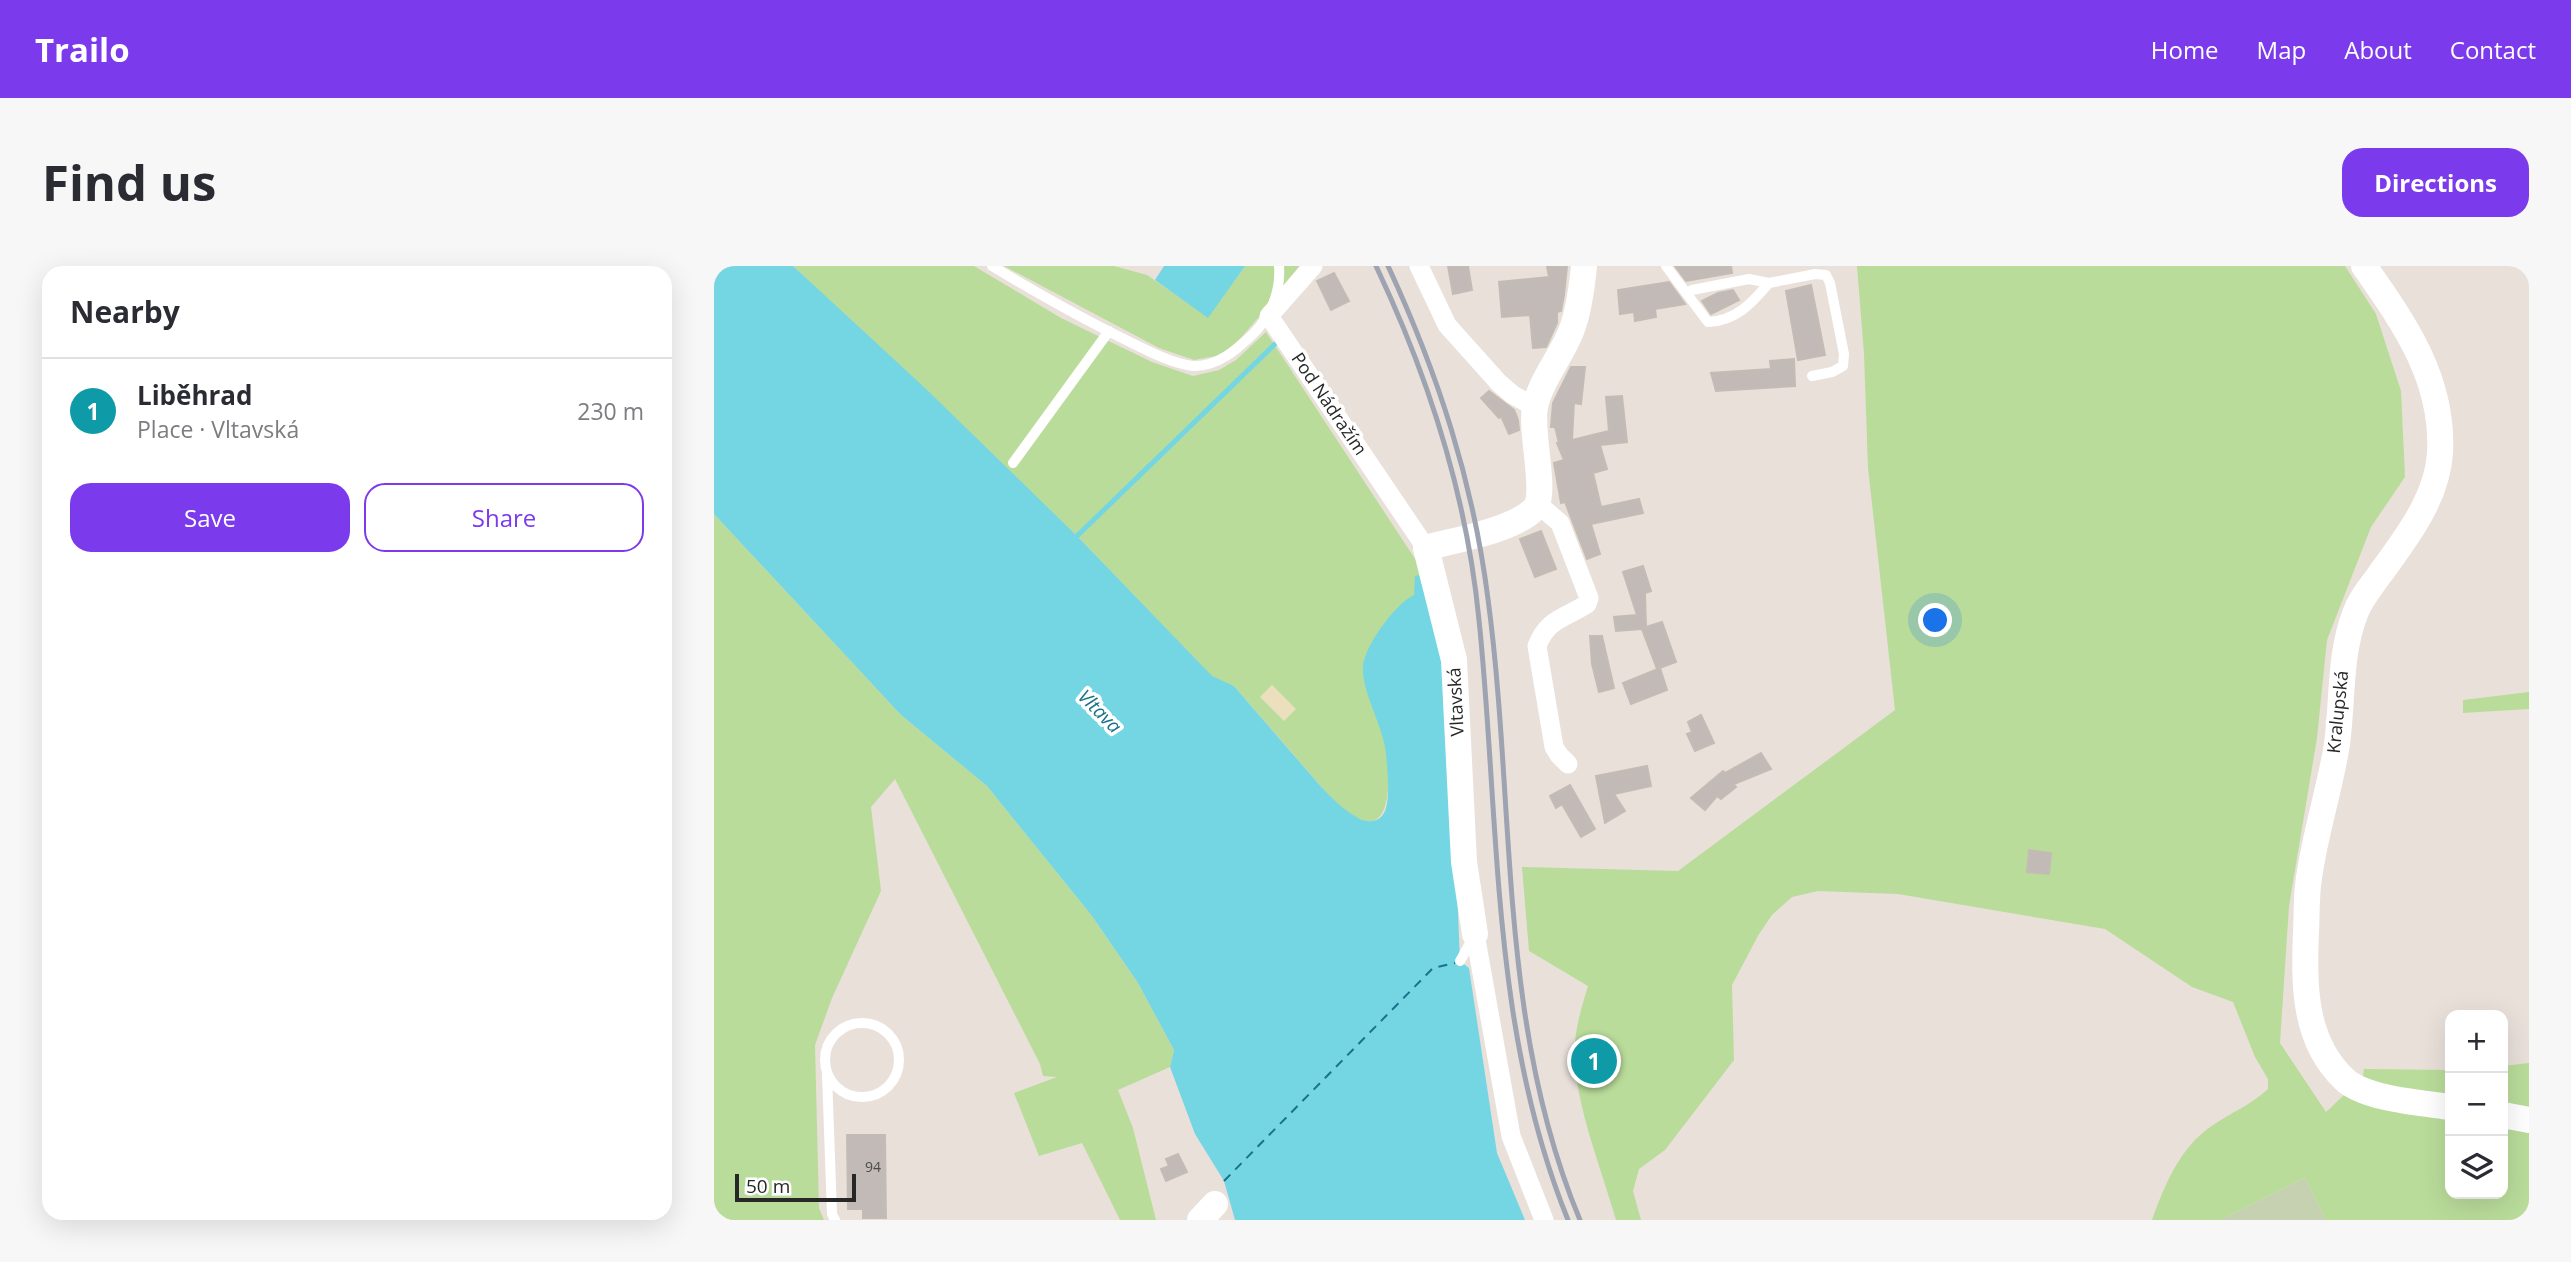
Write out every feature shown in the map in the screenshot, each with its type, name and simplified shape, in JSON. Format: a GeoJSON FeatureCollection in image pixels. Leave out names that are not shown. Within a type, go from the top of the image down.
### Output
{"type":"FeatureCollection","features":[{"type":"Feature","properties":{"kind":"street"},"geometry":{"type":"LineString","coordinates":[[1269,316],[1313,266]]}},
{"type":"Feature","properties":{"kind":"street"},"geometry":{"type":"LineString","coordinates":[[1419,266],[1447,325],[1499,383],[1513,395],[1535,407]]}},
{"type":"Feature","properties":{"kind":"street"},"geometry":{"type":"LineString","coordinates":[[1426,548],[1497,529],[1527,515],[1538,504],[1540,486],[1533,433],[1535,407],[1572,328],[1584,266]]}},
{"type":"Feature","properties":{"kind":"street","name":"Kralupská"},"geometry":{"type":"LineString","coordinates":[[2364,266],[2406,326],[2421,357],[2436,406],[2440,454],[2437,473],[2423,509],[2403,543],[2360,603],[2344,649],[2337,744],[2308,880],[2305,972],[2308,1007],[2315,1035],[2330,1063],[2347,1082],[2382,1096],[2445,1106]]}},
{"type":"Feature","properties":{"kind":"street","name":"Pod Nádražím"},"geometry":{"type":"LineString","coordinates":[[1269,316],[1426,548]]}},
{"type":"Feature","properties":{"kind":"street"},"geometry":{"type":"LineString","coordinates":[[1538,504],[1560,523],[1589,598],[1584,607],[1556,620],[1542,631],[1537,646],[1554,747],[1568,764]]}},
{"type":"Feature","properties":{"kind":"street","name":"Vltavská"},"geometry":{"type":"LineString","coordinates":[[1426,548],[1454,660],[1464,862],[1475,934],[1511,1136],[1544,1220]]}},
{"type":"Feature","properties":{"kind":"street"},"geometry":{"type":"LineString","coordinates":[[2508,1116],[2529,1120]]}},
{"type":"Feature","properties":{"kind":"lane"},"geometry":{"type":"LineString","coordinates":[[992,266],[1068,311],[1157,355],[1193,366],[1216,361],[1235,351],[1269,316],[1276,293],[1279,266]]}},
{"type":"Feature","properties":{"kind":"lane"},"geometry":{"type":"LineString","coordinates":[[1666,266],[1708,322],[1720,321],[1747,309],[1769,283]]}},
{"type":"Feature","properties":{"kind":"lane"},"geometry":{"type":"LineString","coordinates":[[1688,294],[1692,290],[1749,279],[1769,283],[1815,274],[1826,275],[1844,354],[1843,366],[1832,372],[1812,376]]}},
{"type":"Feature","properties":{"kind":"lane"},"geometry":{"type":"LineString","coordinates":[[1013,463],[1109,331]]}},
{"type":"Feature","properties":{"kind":"lane"},"geometry":{"type":"LineString","coordinates":[[1460,961],[1475,934]]}},
{"type":"Feature","properties":{"kind":"lane"},"geometry":{"type":"LineString","coordinates":[[827,1071],[831,1081],[848,1095],[869,1097],[880,1093],[895,1079],[899,1068],[897,1045],[880,1027],[856,1023],[844,1027],[834,1035],[828,1046],[825,1058],[832,1214],[835,1220]]}},
{"type":"Feature","properties":{"kind":"green space"},"geometry":{"type":"Polygon","coordinates":[[[793,266],[974,266],[1061,318],[1152,362],[1193,376],[1219,370],[1236,360],[1266,332],[1425,574],[1416,585],[1414,595],[1367,688],[1381,728],[1387,758],[1388,790],[1386,805],[1380,816],[1372,821],[1360,819],[1337,803],[1234,686],[1212,677],[1077,536],[793,266]]]}},
{"type":"Feature","properties":{"kind":"green space"},"geometry":{"type":"Polygon","coordinates":[[[1004,266],[1114,266],[1147,275],[1208,317],[1245,266],[1299,266],[1233,347],[1216,356],[1194,360],[1159,348],[1004,266]]]}},
{"type":"Feature","properties":{"kind":"green space"},"geometry":{"type":"Polygon","coordinates":[[[1857,266],[2345,266],[2376,314],[2401,391],[2405,477],[2371,527],[2327,640],[2317,738],[2289,906],[2280,1043],[2326,1112],[2363,1077],[2364,1069],[2445,1070],[2445,1199],[2508,1199],[2508,1065],[2529,1063],[2529,1220],[2326,1220],[2305,1178],[2221,1220],[2152,1220],[2168,1180],[2191,1144],[2213,1125],[2268,1089],[2268,1079],[2255,1057],[2233,1002],[2192,987],[2105,929],[1898,894],[1818,891],[1792,897],[1772,915],[1759,934],[1732,985],[1734,1060],[1665,1150],[1639,1169],[1633,1191],[1641,1220],[1616,1220],[1586,1124],[1575,1066],[1576,1036],[1588,986],[1529,951],[1522,867],[1678,871],[1895,710],[1868,468],[1864,354],[1857,266]]]}},
{"type":"Feature","properties":{"kind":"green space"},"geometry":{"type":"Polygon","coordinates":[[[714,514],[901,715],[987,786],[1092,916],[1138,983],[1174,1050],[1170,1067],[1118,1090],[1133,1128],[1156,1220],[1120,1220],[1082,1143],[1039,1156],[1014,1093],[1057,1077],[1043,1076],[1040,1064],[895,779],[871,807],[881,891],[832,998],[815,1045],[819,1208],[824,1220],[714,1220],[714,514]]]}},
{"type":"Feature","properties":{"kind":"green space"},"geometry":{"type":"Polygon","coordinates":[[[2529,692],[2529,709],[2463,713],[2463,700],[2529,692]]]}},
{"type":"Feature","properties":{"kind":"green space"},"geometry":{"type":"Polygon","coordinates":[[[2305,1178],[2326,1220],[2221,1220],[2305,1178]]]}},
{"type":"Feature","properties":{"kind":"sand"},"geometry":{"type":"Polygon","coordinates":[[[1272,685],[1296,709],[1284,721],[1260,697],[1272,685]]]}},
{"type":"Feature","properties":{"kind":"water","name":"Vltava"},"geometry":{"type":"Polygon","coordinates":[[[714,266],[793,266],[925,388],[1077,536],[1212,676],[1234,686],[1335,801],[1364,820],[1374,821],[1382,816],[1387,804],[1388,786],[1384,742],[1363,676],[1365,657],[1382,626],[1414,595],[1415,576],[1419,575],[1448,674],[1460,961],[1469,968],[1497,1153],[1525,1220],[1235,1220],[1224,1181],[1195,1134],[1170,1067],[1174,1050],[1138,983],[1092,916],[987,786],[901,715],[714,514],[714,266]]]}},
{"type":"Feature","properties":{"kind":"water"},"geometry":{"type":"Polygon","coordinates":[[[1164,266],[1245,266],[1208,318],[1155,280],[1164,266]]]}},
{"type":"Feature","properties":{"kind":"building"},"geometry":{"type":"Polygon","coordinates":[[[1448,266],[1468,266],[1472,290],[1453,294],[1448,266]]]}},
{"type":"Feature","properties":{"kind":"building"},"geometry":{"type":"Polygon","coordinates":[[[1547,266],[1567,266],[1564,295],[1561,311],[1557,312],[1557,323],[1546,347],[1533,348],[1530,315],[1502,317],[1499,282],[1549,277],[1547,266]]]}},
{"type":"Feature","properties":{"kind":"building"},"geometry":{"type":"Polygon","coordinates":[[[1675,266],[1731,266],[1732,273],[1686,281],[1675,266]]]}},
{"type":"Feature","properties":{"kind":"building"},"geometry":{"type":"Polygon","coordinates":[[[1334,273],[1349,301],[1331,310],[1317,281],[1334,273]]]}},
{"type":"Feature","properties":{"kind":"building"},"geometry":{"type":"Polygon","coordinates":[[[1669,282],[1685,304],[1655,309],[1656,317],[1635,321],[1634,312],[1620,314],[1618,290],[1669,282]]]}},
{"type":"Feature","properties":{"kind":"building"},"geometry":{"type":"Polygon","coordinates":[[[1811,285],[1825,355],[1798,360],[1786,291],[1811,285]]]}},
{"type":"Feature","properties":{"kind":"building"},"geometry":{"type":"Polygon","coordinates":[[[1733,290],[1739,300],[1711,314],[1702,301],[1718,293],[1733,290]]]}},
{"type":"Feature","properties":{"kind":"building"},"geometry":{"type":"Polygon","coordinates":[[[1794,359],[1795,386],[1716,391],[1711,373],[1771,369],[1770,361],[1794,359]]]}},
{"type":"Feature","properties":{"kind":"building"},"geometry":{"type":"Polygon","coordinates":[[[1571,367],[1585,367],[1581,404],[1574,403],[1572,440],[1609,431],[1606,397],[1622,396],[1627,442],[1600,445],[1607,469],[1593,473],[1601,507],[1639,499],[1643,513],[1591,524],[1600,554],[1587,559],[1565,502],[1561,503],[1554,463],[1564,460],[1557,443],[1555,427],[1551,427],[1553,403],[1571,367]]]}},
{"type":"Feature","properties":{"kind":"building"},"geometry":{"type":"Polygon","coordinates":[[[1489,391],[1514,410],[1519,430],[1509,434],[1501,416],[1499,418],[1481,398],[1489,391]]]}},
{"type":"Feature","properties":{"kind":"building"},"geometry":{"type":"Polygon","coordinates":[[[1541,531],[1556,569],[1535,577],[1520,539],[1541,531]]]}},
{"type":"Feature","properties":{"kind":"building"},"geometry":{"type":"Polygon","coordinates":[[[1643,566],[1651,591],[1645,593],[1646,627],[1662,622],[1676,662],[1657,669],[1642,629],[1616,631],[1614,617],[1637,615],[1623,572],[1643,566]]]}},
{"type":"Feature","properties":{"kind":"building"},"geometry":{"type":"Polygon","coordinates":[[[1590,636],[1602,636],[1614,688],[1599,692],[1592,664],[1590,636]]]}},
{"type":"Feature","properties":{"kind":"building"},"geometry":{"type":"Polygon","coordinates":[[[1660,668],[1667,690],[1631,704],[1623,683],[1660,668]]]}},
{"type":"Feature","properties":{"kind":"building"},"geometry":{"type":"Polygon","coordinates":[[[1701,715],[1714,743],[1695,751],[1687,734],[1692,732],[1688,722],[1701,715]]]}},
{"type":"Feature","properties":{"kind":"building"},"geometry":{"type":"Polygon","coordinates":[[[1761,753],[1771,769],[1734,784],[1736,787],[1721,799],[1717,796],[1705,810],[1691,798],[1723,771],[1725,773],[1761,753]]]}},
{"type":"Feature","properties":{"kind":"building"},"geometry":{"type":"Polygon","coordinates":[[[1647,766],[1651,786],[1614,794],[1625,811],[1605,823],[1596,776],[1647,766]]]}},
{"type":"Feature","properties":{"kind":"building"},"geometry":{"type":"Polygon","coordinates":[[[1570,785],[1595,829],[1581,837],[1562,804],[1556,808],[1550,796],[1570,785]]]}},
{"type":"Feature","properties":{"kind":"building"},"geometry":{"type":"Polygon","coordinates":[[[2029,850],[2051,853],[2049,874],[2027,872],[2029,850]]]}},
{"type":"Feature","properties":{"kind":"building"},"geometry":{"type":"Polygon","coordinates":[[[847,1135],[885,1135],[886,1218],[863,1218],[863,1209],[848,1209],[847,1135]]]}},
{"type":"Feature","properties":{"kind":"building"},"geometry":{"type":"Polygon","coordinates":[[[1178,1154],[1187,1172],[1166,1181],[1161,1169],[1169,1166],[1166,1159],[1178,1154]]]}},
{"type":"Feature","properties":{"kind":"waterway"},"geometry":{"type":"LineString","coordinates":[[1077,536],[1275,344]]}},
{"type":"Feature","properties":{"kind":"ferry route"},"geometry":{"type":"LineString","coordinates":[[1224,1181],[1433,968],[1455,963]]}},
{"type":"Feature","properties":{"kind":"railway"},"geometry":{"type":"LineString","coordinates":[[1376,266],[1429,395],[1455,483],[1465,529],[1479,620],[1502,924],[1511,999],[1524,1074],[1543,1147],[1568,1220]]}},
{"type":"Feature","properties":{"kind":"railway"},"geometry":{"type":"LineString","coordinates":[[1388,266],[1438,388],[1473,512],[1488,599],[1497,678],[1513,914],[1522,992],[1535,1069],[1553,1145],[1580,1220]]}},
{"type":"Feature","properties":{"kind":"place","name":"Liběhrad"},"geometry":{"type":"Point","coordinates":[1594,1061]}}]}
